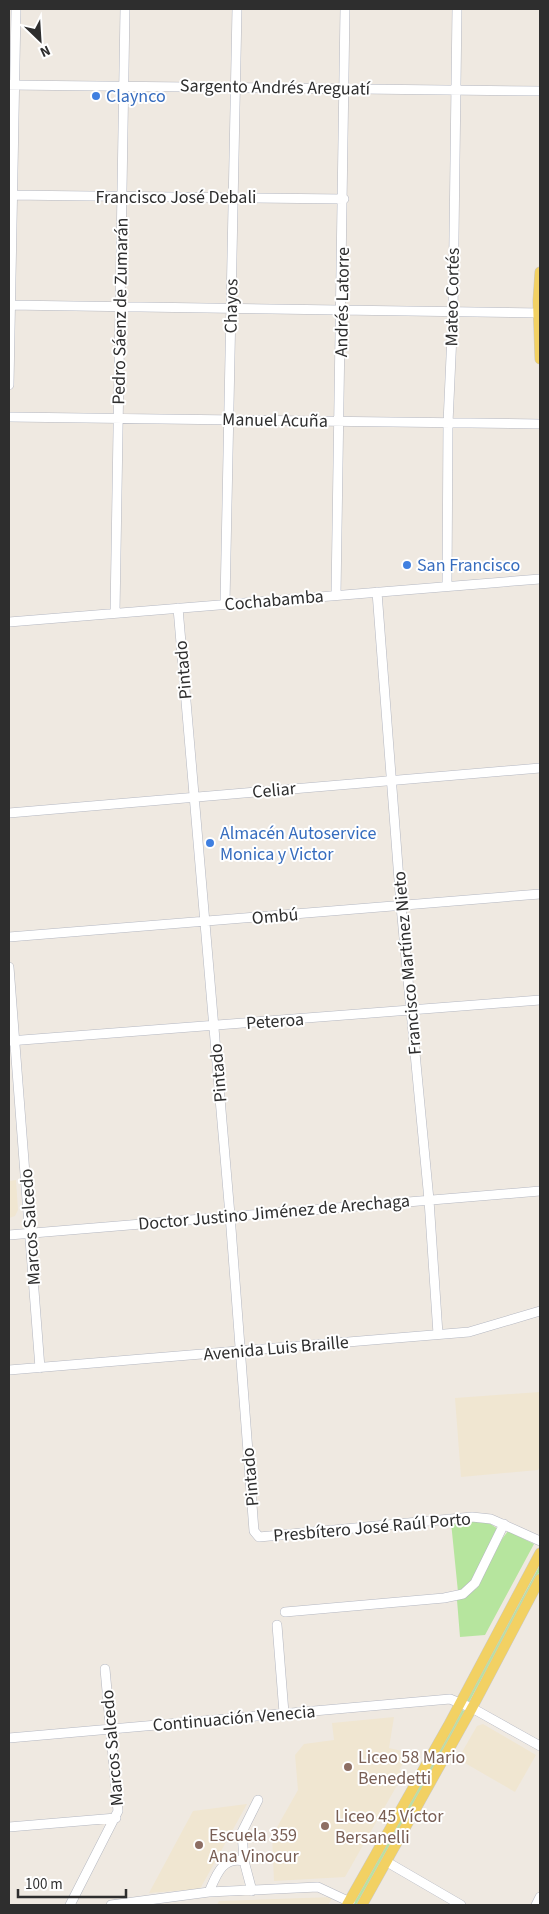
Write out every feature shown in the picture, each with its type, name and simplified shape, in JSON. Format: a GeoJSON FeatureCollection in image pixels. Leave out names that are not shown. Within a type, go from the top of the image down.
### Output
{"type":"FeatureCollection","features":[{"type":"Feature","properties":{"kind":"main road"},"geometry":{"type":"LineString","coordinates":[[540,272],[540,359]]}},
{"type":"Feature","properties":{"kind":"main road"},"geometry":{"type":"LineString","coordinates":[[348,1904],[540,1553]]}},
{"type":"Feature","properties":{"kind":"main road"},"geometry":{"type":"LineString","coordinates":[[362,1905],[472,1708],[540,1579]]}},
{"type":"Feature","properties":{"kind":"street"},"geometry":{"type":"LineString","coordinates":[[9,385],[11,85],[16,9]]}},
{"type":"Feature","properties":{"kind":"street","name":"Pedro Sáenz de Zumarán"},"geometry":{"type":"LineString","coordinates":[[115,613],[125,9]]}},
{"type":"Feature","properties":{"kind":"street","name":"Chayos"},"geometry":{"type":"LineString","coordinates":[[225,604],[237,9]]}},
{"type":"Feature","properties":{"kind":"street","name":"Andrés Latorre"},"geometry":{"type":"LineString","coordinates":[[336,595],[346,88],[345,9]]}},
{"type":"Feature","properties":{"kind":"street","name":"Mateo Cortés"},"geometry":{"type":"LineString","coordinates":[[447,585],[448,423],[453,312],[457,9]]}},
{"type":"Feature","properties":{"kind":"street","name":"Sargento Andrés Areguatí"},"geometry":{"type":"LineString","coordinates":[[11,85],[540,91]]}},
{"type":"Feature","properties":{"kind":"street","name":"Francisco José Debali"},"geometry":{"type":"LineString","coordinates":[[10,195],[344,199]]}},
{"type":"Feature","properties":{"kind":"street"},"geometry":{"type":"LineString","coordinates":[[9,305],[539,313]]}},
{"type":"Feature","properties":{"kind":"street","name":"Manuel Acuña"},"geometry":{"type":"LineString","coordinates":[[9,417],[540,424]]}},
{"type":"Feature","properties":{"kind":"street","name":"Cochabamba"},"geometry":{"type":"LineString","coordinates":[[9,622],[447,585],[540,579]]}},
{"type":"Feature","properties":{"kind":"street","name":"Francisco Martínez Nieto"},"geometry":{"type":"LineString","coordinates":[[377,592],[401,906],[429,1200],[438,1334]]}},
{"type":"Feature","properties":{"kind":"street","name":"Pintado"},"geometry":{"type":"LineString","coordinates":[[178,608],[230,1215],[254,1531],[259,1537]]}},
{"type":"Feature","properties":{"kind":"street","name":"Celiar"},"geometry":{"type":"LineString","coordinates":[[9,813],[540,768]]}},
{"type":"Feature","properties":{"kind":"street","name":"Ombú"},"geometry":{"type":"LineString","coordinates":[[9,937],[540,894]]}},
{"type":"Feature","properties":{"kind":"street","name":"Marcos Salcedo"},"geometry":{"type":"LineString","coordinates":[[9,967],[12,1041],[30,1233],[40,1368]]}},
{"type":"Feature","properties":{"kind":"street","name":"Peteroa"},"geometry":{"type":"LineString","coordinates":[[12,1041],[540,1000]]}},
{"type":"Feature","properties":{"kind":"street","name":"Doctor Justino Jiménez de Arechaga"},"geometry":{"type":"LineString","coordinates":[[9,1235],[230,1215],[540,1191]]}},
{"type":"Feature","properties":{"kind":"street","name":"Avenida Luis Braille"},"geometry":{"type":"LineString","coordinates":[[9,1370],[469,1332],[540,1311]]}},
{"type":"Feature","properties":{"kind":"street","name":"Presbítero José Raúl Porto"},"geometry":{"type":"LineString","coordinates":[[259,1537],[456,1517],[482,1518],[504,1524],[540,1541]]}},
{"type":"Feature","properties":{"kind":"street"},"geometry":{"type":"LineString","coordinates":[[285,1612],[444,1598],[462,1594],[475,1584],[504,1524]]}},
{"type":"Feature","properties":{"kind":"street"},"geometry":{"type":"LineString","coordinates":[[277,1625],[284,1713]]}},
{"type":"Feature","properties":{"kind":"street","name":"Marcos Salcedo"},"geometry":{"type":"LineString","coordinates":[[70,1905],[118,1811],[112,1729],[105,1669]]}},
{"type":"Feature","properties":{"kind":"street","name":"Continuación Venecia"},"geometry":{"type":"LineString","coordinates":[[9,1738],[450,1699],[460,1702]]}},
{"type":"Feature","properties":{"kind":"street"},"geometry":{"type":"LineString","coordinates":[[460,1702],[540,1746]]}},
{"type":"Feature","properties":{"kind":"street"},"geometry":{"type":"LineString","coordinates":[[252,1891],[244,1860],[242,1832],[258,1800]]}},
{"type":"Feature","properties":{"kind":"street"},"geometry":{"type":"LineString","coordinates":[[9,1827],[116,1818]]}},
{"type":"Feature","properties":{"kind":"street"},"geometry":{"type":"LineString","coordinates":[[209,1892],[216,1874],[224,1863],[235,1859],[244,1860]]}},
{"type":"Feature","properties":{"kind":"street"},"geometry":{"type":"LineString","coordinates":[[387,1862],[461,1905]]}},
{"type":"Feature","properties":{"kind":"street"},"geometry":{"type":"LineString","coordinates":[[111,1905],[209,1892],[318,1888],[348,1904]]}},
{"type":"Feature","properties":{"kind":"street"},"geometry":{"type":"LineString","coordinates":[[536,1905],[540,1898]]}},
{"type":"Feature","properties":{"kind":"shaded area"},"geometry":{"type":"Polygon","coordinates":[[[16,1180],[18,1210],[15,1216],[9,1218],[9,1181],[16,1180]]]}},
{"type":"Feature","properties":{"kind":"shaded area"},"geometry":{"type":"Polygon","coordinates":[[[540,1392],[540,1466],[538,1470],[461,1477],[455,1398],[540,1392]]]}},
{"type":"Feature","properties":{"kind":"shaded area"},"geometry":{"type":"Polygon","coordinates":[[[394,1717],[389,1748],[410,1753],[399,1770],[404,1773],[345,1877],[274,1881],[272,1836],[298,1790],[295,1755],[304,1744],[334,1740],[332,1723],[394,1717]]]}},
{"type":"Feature","properties":{"kind":"shaded area"},"geometry":{"type":"Polygon","coordinates":[[[483,1724],[536,1755],[515,1792],[458,1759],[477,1726],[483,1724]]]}},
{"type":"Feature","properties":{"kind":"shaded area","name":"Escuela 359 Ana Vinocur"},"geometry":{"type":"Polygon","coordinates":[[[247,1804],[200,1889],[149,1893],[193,1811],[247,1804]]]}},
{"type":"Feature","properties":{"kind":"shaded area"},"geometry":{"type":"Polygon","coordinates":[[[333,1897],[328,1905],[217,1905],[219,1901],[333,1897]]]}},
{"type":"Feature","properties":{"kind":"green space"},"geometry":{"type":"Polygon","coordinates":[[[467,1520],[489,1523],[498,1529],[472,1583],[458,1592],[451,1522],[467,1520]]]}},
{"type":"Feature","properties":{"kind":"green space"},"geometry":{"type":"Polygon","coordinates":[[[508,1531],[534,1544],[485,1635],[460,1637],[457,1600],[477,1588],[508,1531]]]}},
{"type":"Feature","properties":{"kind":"green space"},"geometry":{"type":"Polygon","coordinates":[[[540,1565],[540,1571],[469,1702],[467,1700],[540,1565]]]}},
{"type":"Feature","properties":{"kind":"green space"},"geometry":{"type":"Polygon","coordinates":[[[462,1710],[465,1711],[356,1905],[353,1905],[462,1710]]]}},
{"type":"Feature","properties":{"kind":"place","name":"Claynco"},"geometry":{"type":"Point","coordinates":[96,96]}},
{"type":"Feature","properties":{"kind":"place","name":"San Francisco"},"geometry":{"type":"Point","coordinates":[407,565]}},
{"type":"Feature","properties":{"kind":"place","name":"Almacén Autoservice Monica y Victor"},"geometry":{"type":"Point","coordinates":[210,843]}},
{"type":"Feature","properties":{"kind":"place","name":"Liceo 58 Mario Benedetti"},"geometry":{"type":"Point","coordinates":[348,1767]}},
{"type":"Feature","properties":{"kind":"place","name":"Liceo 45 Víctor Bersanelli"},"geometry":{"type":"Point","coordinates":[325,1826]}},
{"type":"Feature","properties":{"kind":"place","name":"Escuela 359 Ana Vinocur"},"geometry":{"type":"Point","coordinates":[199,1845]}}]}
